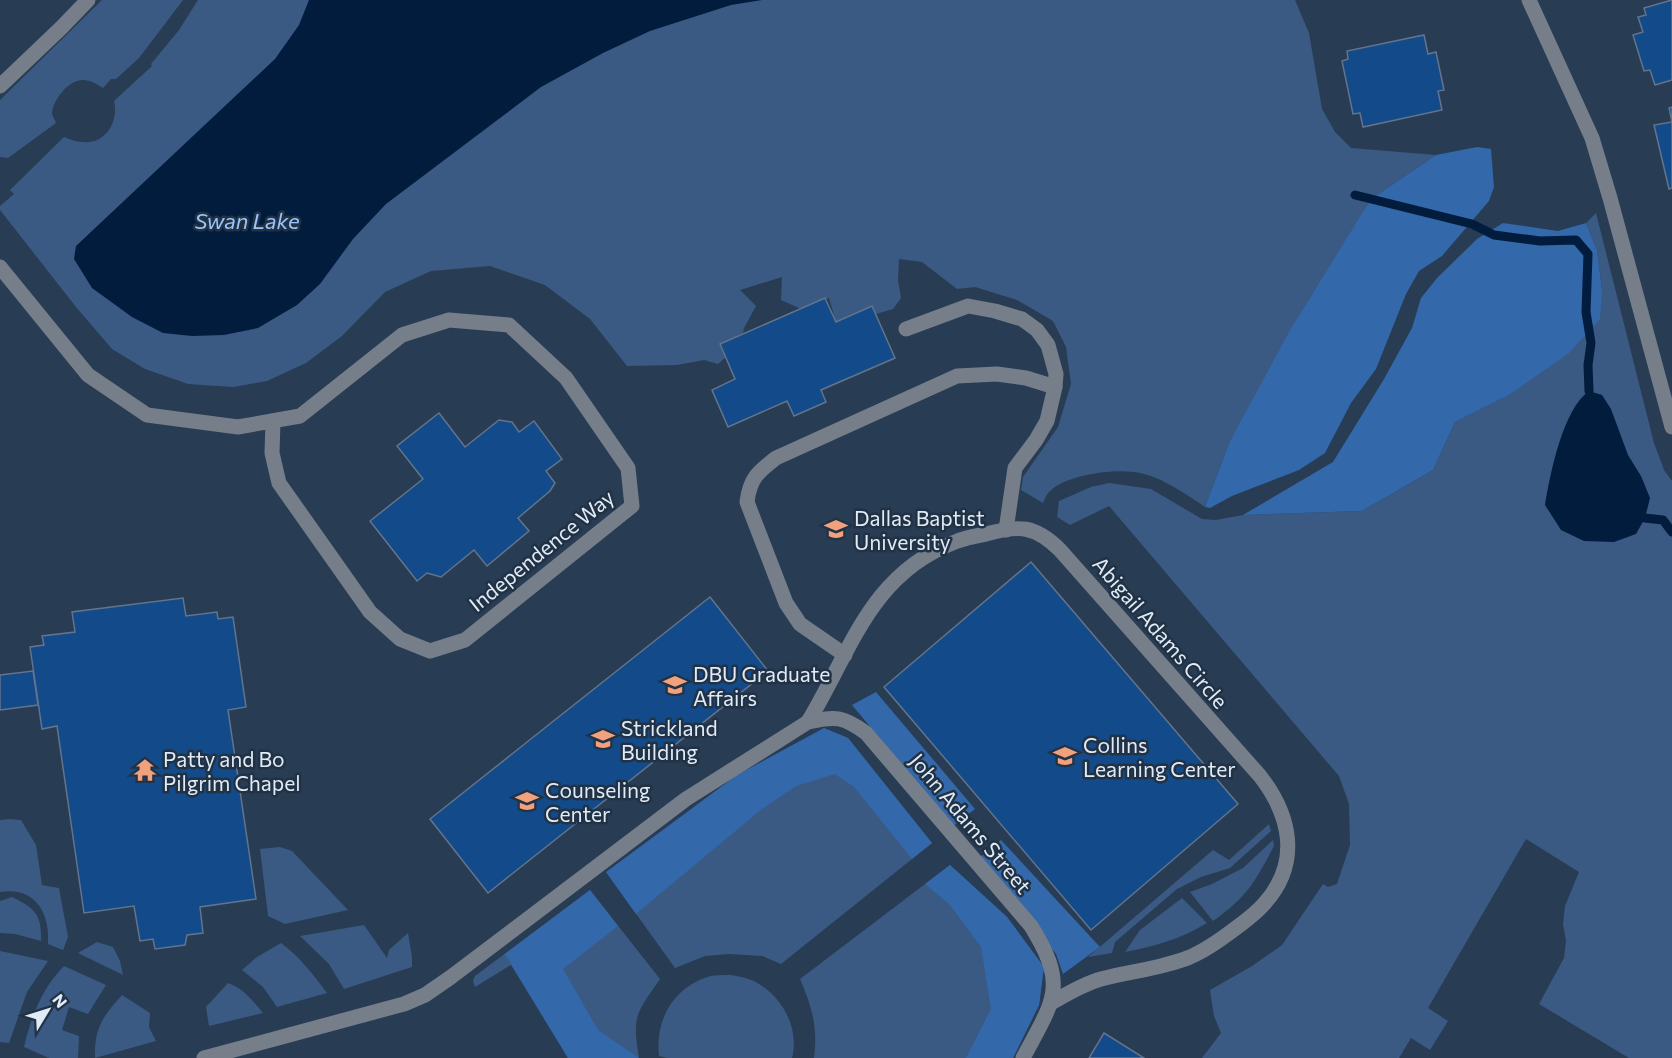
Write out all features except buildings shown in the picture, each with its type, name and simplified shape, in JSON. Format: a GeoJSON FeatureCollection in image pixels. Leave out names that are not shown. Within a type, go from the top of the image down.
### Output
{"type":"FeatureCollection","features":[{"type":"Feature","properties":{"kind":"street"},"geometry":{"type":"LineString","coordinates":[[0,86],[88,0]]}},
{"type":"Feature","properties":{"kind":"street"},"geometry":{"type":"LineString","coordinates":[[1529,0],[1592,138],[1672,427]]}},
{"type":"Feature","properties":{"kind":"street","name":"Independence Way"},"geometry":{"type":"LineString","coordinates":[[0,267],[88,375],[147,415],[238,427],[300,416],[402,335],[449,320],[509,325],[566,378],[628,468],[632,506],[465,640],[430,651],[400,639],[370,612],[279,483],[272,453],[273,421]]}},
{"type":"Feature","properties":{"kind":"street"},"geometry":{"type":"LineString","coordinates":[[906,329],[968,306],[1022,319],[1037,330],[1048,345],[1056,374],[1055,387],[1047,421],[1015,468],[1006,530]]}},
{"type":"Feature","properties":{"kind":"street"},"geometry":{"type":"LineString","coordinates":[[846,655],[800,624],[786,603],[747,502],[749,485],[759,471],[776,458],[957,375],[997,374],[1026,378],[1055,387]]}},
{"type":"Feature","properties":{"kind":"street","name":"Abigail Adams Circle"},"geometry":{"type":"LineString","coordinates":[[808,722],[865,617],[880,594],[899,575],[917,562],[955,542],[1015,528],[1033,529],[1049,538],[1260,776],[1272,791],[1283,813],[1288,836],[1287,861],[1278,885],[1264,905],[1217,943],[1189,957],[1099,979],[1076,988],[1052,1003]]}},
{"type":"Feature","properties":{"kind":"street","name":"John Adams Street"},"geometry":{"type":"LineString","coordinates":[[808,722],[831,717],[849,721],[866,733],[1031,926],[1043,945],[1052,969],[1054,987],[1052,1003]]}},
{"type":"Feature","properties":{"kind":"street"},"geometry":{"type":"LineString","coordinates":[[204,1058],[404,1004],[425,995],[686,799],[808,722]]}},
{"type":"Feature","properties":{"kind":"street"},"geometry":{"type":"LineString","coordinates":[[1023,1058],[1052,1003]]}},
{"type":"Feature","properties":{"kind":"shaded area","name":"Dallas Baptist University"},"geometry":{"type":"Polygon","coordinates":[[[0,0],[1672,0],[1672,1058],[0,1058],[0,0]]]}},
{"type":"Feature","properties":{"kind":"shaded area"},"geometry":{"type":"Polygon","coordinates":[[[102,0],[183,0],[139,58],[116,79],[111,79],[103,88],[88,81],[81,80],[73,83],[64,90],[54,104],[52,114],[56,123],[8,158],[0,157],[0,100],[102,0]]]}},
{"type":"Feature","properties":{"kind":"shaded area"},"geometry":{"type":"Polygon","coordinates":[[[198,0],[1295,0],[1309,33],[1322,109],[1335,132],[1351,148],[1436,155],[1371,199],[1229,443],[1205,507],[1160,480],[1144,474],[1122,471],[1081,476],[1069,480],[1049,492],[1043,503],[1021,490],[1023,477],[1058,427],[1071,384],[1066,347],[1053,321],[1017,300],[975,287],[957,289],[922,262],[899,259],[898,280],[901,298],[893,309],[876,314],[872,306],[836,322],[829,298],[801,309],[781,300],[782,277],[740,290],[756,306],[743,333],[720,344],[726,357],[718,364],[704,360],[677,365],[627,366],[590,319],[545,285],[490,266],[431,271],[385,292],[342,336],[306,363],[267,381],[233,387],[188,384],[145,369],[112,349],[0,210],[0,206],[14,194],[10,190],[64,137],[78,142],[90,142],[104,136],[112,124],[114,101],[152,66],[151,64],[179,30],[198,0]]]}},
{"type":"Feature","properties":{"kind":"shaded area"},"geometry":{"type":"Polygon","coordinates":[[[1477,147],[1491,149],[1494,187],[1489,201],[1442,256],[1419,271],[1406,294],[1376,369],[1351,403],[1325,453],[1299,470],[1232,496],[1210,508],[1205,507],[1229,443],[1289,332],[1371,199],[1436,155],[1477,147]]]}},
{"type":"Feature","properties":{"kind":"shaded area"},"geometry":{"type":"Polygon","coordinates":[[[1596,213],[1654,443],[1664,470],[1672,481],[1672,1058],[1629,1058],[1539,1004],[1564,958],[1565,906],[1579,872],[1526,839],[1428,1008],[1448,1021],[1430,1050],[1411,1038],[1399,1058],[1202,1058],[1221,1033],[1214,1016],[1210,990],[1252,966],[1282,945],[1323,884],[1328,887],[1337,884],[1350,845],[1349,804],[1339,776],[1109,506],[1070,525],[1057,517],[1059,501],[1091,487],[1109,483],[1151,489],[1202,519],[1216,520],[1243,515],[1362,511],[1433,470],[1455,422],[1509,395],[1602,290],[1597,250],[1586,223],[1596,213]]]}},
{"type":"Feature","properties":{"kind":"shaded area"},"geometry":{"type":"Polygon","coordinates":[[[1503,223],[1558,231],[1586,223],[1597,250],[1602,290],[1600,319],[1569,353],[1509,395],[1455,422],[1433,470],[1362,511],[1243,515],[1333,462],[1412,328],[1421,298],[1437,278],[1477,239],[1503,223]]]}},
{"type":"Feature","properties":{"kind":"shaded area"},"geometry":{"type":"Polygon","coordinates":[[[876,692],[975,809],[953,826],[852,705],[876,692]]]}},
{"type":"Feature","properties":{"kind":"shaded area"},"geometry":{"type":"Polygon","coordinates":[[[824,728],[848,738],[932,843],[781,964],[762,956],[729,954],[705,956],[675,968],[606,872],[824,728]]]}},
{"type":"Feature","properties":{"kind":"shaded area"},"geometry":{"type":"Polygon","coordinates":[[[824,728],[848,738],[932,843],[912,859],[854,787],[835,774],[796,786],[762,809],[636,914],[606,872],[737,775],[824,728]]]}},
{"type":"Feature","properties":{"kind":"shaded area"},"geometry":{"type":"Polygon","coordinates":[[[0,820],[21,820],[36,845],[42,885],[59,888],[68,937],[63,950],[48,944],[46,922],[38,904],[23,894],[12,891],[0,892],[0,820]]]}},
{"type":"Feature","properties":{"kind":"shaded area"},"geometry":{"type":"Polygon","coordinates":[[[1269,824],[1271,831],[1230,868],[1201,877],[1177,889],[1115,942],[1112,953],[1088,957],[1213,850],[1229,860],[1269,824]]]}},
{"type":"Feature","properties":{"kind":"shaded area"},"geometry":{"type":"Polygon","coordinates":[[[1001,840],[1100,947],[1063,974],[1056,954],[980,857],[1001,840]]]}},
{"type":"Feature","properties":{"kind":"shaded area"},"geometry":{"type":"Polygon","coordinates":[[[1273,840],[1274,846],[1249,888],[1213,921],[1190,892],[1243,868],[1273,840]]]}},
{"type":"Feature","properties":{"kind":"shaded area"},"geometry":{"type":"Polygon","coordinates":[[[280,847],[292,851],[348,910],[285,924],[268,916],[260,849],[280,847]]]}},
{"type":"Feature","properties":{"kind":"shaded area"},"geometry":{"type":"Polygon","coordinates":[[[950,865],[1007,917],[1044,967],[1039,1005],[1013,1058],[814,1058],[813,1017],[800,979],[950,865]]]}},
{"type":"Feature","properties":{"kind":"shaded area"},"geometry":{"type":"Polygon","coordinates":[[[950,865],[1007,917],[1044,967],[1039,1005],[1013,1058],[966,1058],[991,1009],[981,947],[950,905],[925,884],[950,865]]]}},
{"type":"Feature","properties":{"kind":"shaded area"},"geometry":{"type":"Polygon","coordinates":[[[590,890],[660,979],[638,1015],[636,1032],[639,1058],[568,1058],[511,965],[475,987],[473,981],[475,976],[590,890]]]}},
{"type":"Feature","properties":{"kind":"shaded area"},"geometry":{"type":"Polygon","coordinates":[[[590,890],[618,926],[563,969],[598,1030],[639,1058],[568,1058],[505,954],[590,890]]]}},
{"type":"Feature","properties":{"kind":"shaded area"},"geometry":{"type":"Polygon","coordinates":[[[12,897],[36,913],[40,925],[41,941],[15,934],[0,933],[0,901],[12,897]]]}},
{"type":"Feature","properties":{"kind":"shaded area"},"geometry":{"type":"Polygon","coordinates":[[[1182,898],[1207,923],[1168,941],[1125,952],[1140,930],[1182,898]]]}},
{"type":"Feature","properties":{"kind":"shaded area"},"geometry":{"type":"Polygon","coordinates":[[[364,925],[387,958],[389,950],[408,933],[412,967],[344,989],[329,964],[300,936],[364,925]]]}},
{"type":"Feature","properties":{"kind":"shaded area"},"geometry":{"type":"Polygon","coordinates":[[[97,942],[113,947],[120,961],[123,975],[78,953],[97,942]]]}},
{"type":"Feature","properties":{"kind":"shaded area"},"geometry":{"type":"Polygon","coordinates":[[[281,943],[300,960],[327,993],[277,1007],[263,987],[242,970],[257,957],[281,943]]]}},
{"type":"Feature","properties":{"kind":"shaded area"},"geometry":{"type":"Polygon","coordinates":[[[0,951],[48,961],[27,992],[9,1043],[0,1042],[0,951]]]}},
{"type":"Feature","properties":{"kind":"shaded area"},"geometry":{"type":"Polygon","coordinates":[[[64,966],[106,985],[88,1014],[69,1007],[62,1030],[79,1036],[78,1058],[49,1058],[24,1047],[38,1004],[49,984],[64,966]]]}},
{"type":"Feature","properties":{"kind":"shaded area"},"geometry":{"type":"Polygon","coordinates":[[[731,975],[754,981],[764,987],[780,1003],[791,1024],[794,1046],[792,1058],[668,1058],[659,1056],[658,1043],[663,1019],[675,998],[684,989],[707,977],[731,975]]]}},
{"type":"Feature","properties":{"kind":"shaded area"},"geometry":{"type":"Polygon","coordinates":[[[228,983],[243,992],[263,1013],[209,1026],[206,1007],[228,983]]]}},
{"type":"Feature","properties":{"kind":"shaded area"},"geometry":{"type":"Polygon","coordinates":[[[122,995],[150,1013],[149,1027],[156,1041],[95,1058],[96,1038],[101,1023],[122,995]]]}},
{"type":"Feature","properties":{"kind":"water","name":"Swan Lake"},"geometry":{"type":"Polygon","coordinates":[[[309,0],[762,0],[731,5],[650,31],[603,53],[541,87],[386,204],[353,239],[320,284],[297,305],[258,328],[224,335],[192,336],[163,333],[132,317],[92,288],[74,259],[76,246],[275,59],[299,25],[309,0]]]}},
{"type":"Feature","properties":{"kind":"water"},"geometry":{"type":"Polygon","coordinates":[[[1589,391],[1602,395],[1611,409],[1628,455],[1641,476],[1650,498],[1645,518],[1636,534],[1614,542],[1584,541],[1561,530],[1545,505],[1554,460],[1565,427],[1580,400],[1589,391]]]}},
{"type":"Feature","properties":{"kind":"waterway"},"geometry":{"type":"LineString","coordinates":[[1355,195],[1472,224],[1494,235],[1540,241],[1576,240],[1588,254],[1586,312],[1591,343],[1588,365],[1589,391]]}},
{"type":"Feature","properties":{"kind":"waterway"},"geometry":{"type":"LineString","coordinates":[[1645,518],[1663,520],[1672,532]]}},
{"type":"Feature","properties":{"kind":"place","name":"Dallas Baptist University"},"geometry":{"type":"Point","coordinates":[836,529]}},
{"type":"Feature","properties":{"kind":"place","name":"DBU Graduate Affairs"},"geometry":{"type":"Point","coordinates":[675,685]}},
{"type":"Feature","properties":{"kind":"place","name":"Strickland Building"},"geometry":{"type":"Point","coordinates":[603,739]}},
{"type":"Feature","properties":{"kind":"place","name":"Collins Learning Center"},"geometry":{"type":"Point","coordinates":[1065,756]}},
{"type":"Feature","properties":{"kind":"place","name":"Patty and Bo Pilgrim Chapel"},"geometry":{"type":"Point","coordinates":[145,770]}},
{"type":"Feature","properties":{"kind":"place","name":"Counseling Center"},"geometry":{"type":"Point","coordinates":[527,801]}}]}
